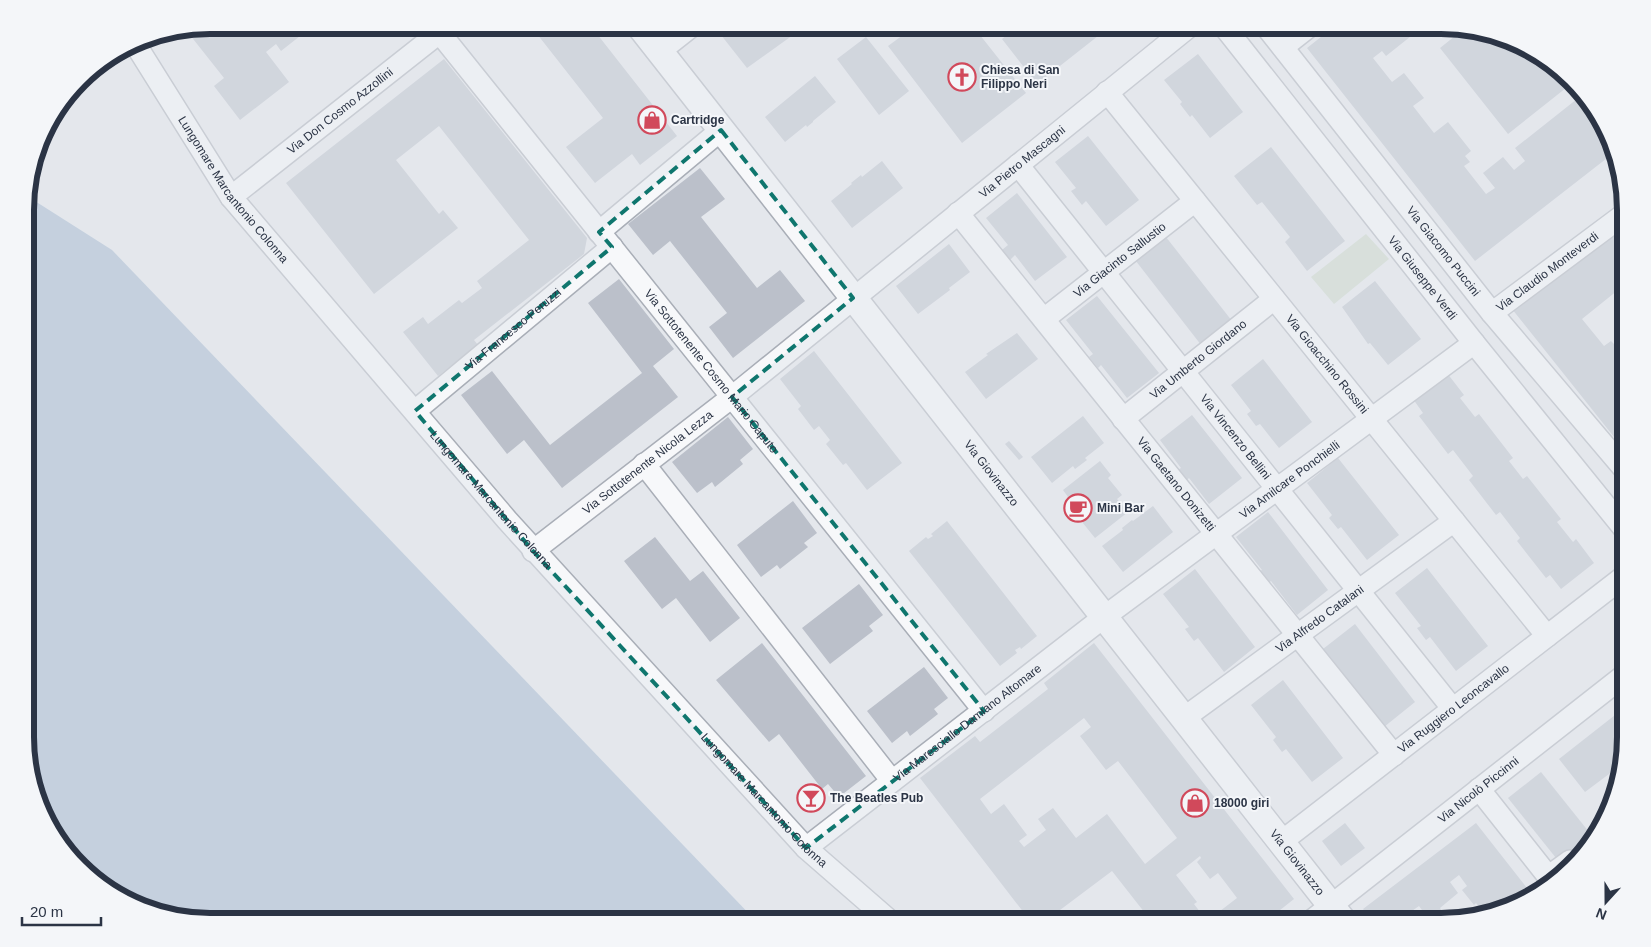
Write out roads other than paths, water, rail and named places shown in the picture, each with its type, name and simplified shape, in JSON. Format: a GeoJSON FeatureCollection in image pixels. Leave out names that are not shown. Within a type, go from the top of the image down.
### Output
{"type":"FeatureCollection","features":[{"type":"Feature","properties":{"kind":"street","name":"Via Don Cosmo Azzollini"},"geometry":{"type":"LineString","coordinates":[[231,197],[438,34]]}},
{"type":"Feature","properties":{"kind":"street","name":"Via Sottotenente Cosmo Mario Caputo"},"geometry":{"type":"LineString","coordinates":[[448,34],[606,240],[984,711]]}},
{"type":"Feature","properties":{"kind":"street","name":"Via Giovinazzo"},"geometry":{"type":"LineString","coordinates":[[646,34],[1337,913]]}},
{"type":"Feature","properties":{"kind":"street"},"geometry":{"type":"LineString","coordinates":[[660,51],[682,34]]}},
{"type":"Feature","properties":{"kind":"street","name":"Via Pietro Mascagni"},"geometry":{"type":"LineString","coordinates":[[853,298],[1180,34]]}},
{"type":"Feature","properties":{"kind":"street","name":"Via Giuseppe Verdi"},"geometry":{"type":"LineString","coordinates":[[1230,34],[1474,343],[1617,520]]}},
{"type":"Feature","properties":{"kind":"street","name":"Via Giacomo Puccini"},"geometry":{"type":"LineString","coordinates":[[1272,34],[1492,313],[1617,460]]}},
{"type":"Feature","properties":{"kind":"street"},"geometry":{"type":"LineString","coordinates":[[1283,48],[1300,34]]}},
{"type":"Feature","properties":{"kind":"street","name":"Lungomare Marcantonio Colonna"},"geometry":{"type":"LineString","coordinates":[[138,49],[231,197],[534,551],[806,848],[881,913]]}},
{"type":"Feature","properties":{"kind":"street","name":"Via Gioacchino Rossini"},"geometry":{"type":"LineString","coordinates":[[1108,92],[1547,636]]}},
{"type":"Feature","properties":{"kind":"street","name":"Via Francesco Peruzzi"},"geometry":{"type":"LineString","coordinates":[[415,411],[606,240],[721,130]]}},
{"type":"Feature","properties":{"kind":"street","name":"Via Vincenzo Bellini"},"geometry":{"type":"LineString","coordinates":[[1018,165],[1453,709]]}},
{"type":"Feature","properties":{"kind":"street","name":"Via Giacinto Sallustio"},"geometry":{"type":"LineString","coordinates":[[1044,319],[1196,201]]}},
{"type":"Feature","properties":{"kind":"street","name":"Via Gaetano Donizetti"},"geometry":{"type":"LineString","coordinates":[[958,213],[1394,756]]}},
{"type":"Feature","properties":{"kind":"street","name":"Via Claudio Monteverdi"},"geometry":{"type":"LineString","coordinates":[[1492,313],[1617,220]]}},
{"type":"Feature","properties":{"kind":"street","name":"Via Sottotenente Nicola Lezza"},"geometry":{"type":"LineString","coordinates":[[534,551],[732,397],[853,298]]}},
{"type":"Feature","properties":{"kind":"street","name":"Via Umberto Giordano"},"geometry":{"type":"LineString","coordinates":[[1124,419],[1274,299]]}},
{"type":"Feature","properties":{"kind":"street","name":"Via Amilcare Ponchielli"},"geometry":{"type":"LineString","coordinates":[[1104,617],[1474,343]]}},
{"type":"Feature","properties":{"kind":"street"},"geometry":{"type":"LineString","coordinates":[[644,464],[892,781]]}},
{"type":"Feature","properties":{"kind":"street","name":"Via Alfredo Catalani"},"geometry":{"type":"LineString","coordinates":[[1184,718],[1454,522]]}},
{"type":"Feature","properties":{"kind":"street","name":"Via Ruggiero Leoncavallo"},"geometry":{"type":"LineString","coordinates":[[1282,842],[1617,582]]}},
{"type":"Feature","properties":{"kind":"street","name":"Via Maresciallo Damiano Altomare"},"geometry":{"type":"LineString","coordinates":[[806,848],[1104,617]]}},
{"type":"Feature","properties":{"kind":"street","name":"Via Nicolò Piccinni"},"geometry":{"type":"LineString","coordinates":[[1337,913],[1479,789],[1617,681]]}},
{"type":"Feature","properties":{"kind":"street"},"geometry":{"type":"LineString","coordinates":[[1479,789],[1548,877]]}},
{"type":"Feature","properties":{"kind":"water"},"geometry":{"type":"Polygon","coordinates":[[[34,200],[112,250],[748,913],[198,913],[175,910],[142,900],[112,884],[85,862],[63,835],[47,805],[37,772],[34,749],[34,200]]]}},
{"type":"Feature","properties":{"kind":"place","name":"Chiesa di San Filippo Neri"},"geometry":{"type":"Point","coordinates":[962,77]}},
{"type":"Feature","properties":{"kind":"place","name":"Cartridge"},"geometry":{"type":"Point","coordinates":[652,120]}},
{"type":"Feature","properties":{"kind":"place","name":"Mini Bar"},"geometry":{"type":"Point","coordinates":[1078,508]}},
{"type":"Feature","properties":{"kind":"place","name":"The Beatles Pub"},"geometry":{"type":"Point","coordinates":[811,798]}},
{"type":"Feature","properties":{"kind":"place","name":"18000 giri"},"geometry":{"type":"Point","coordinates":[1195,803]}}]}
